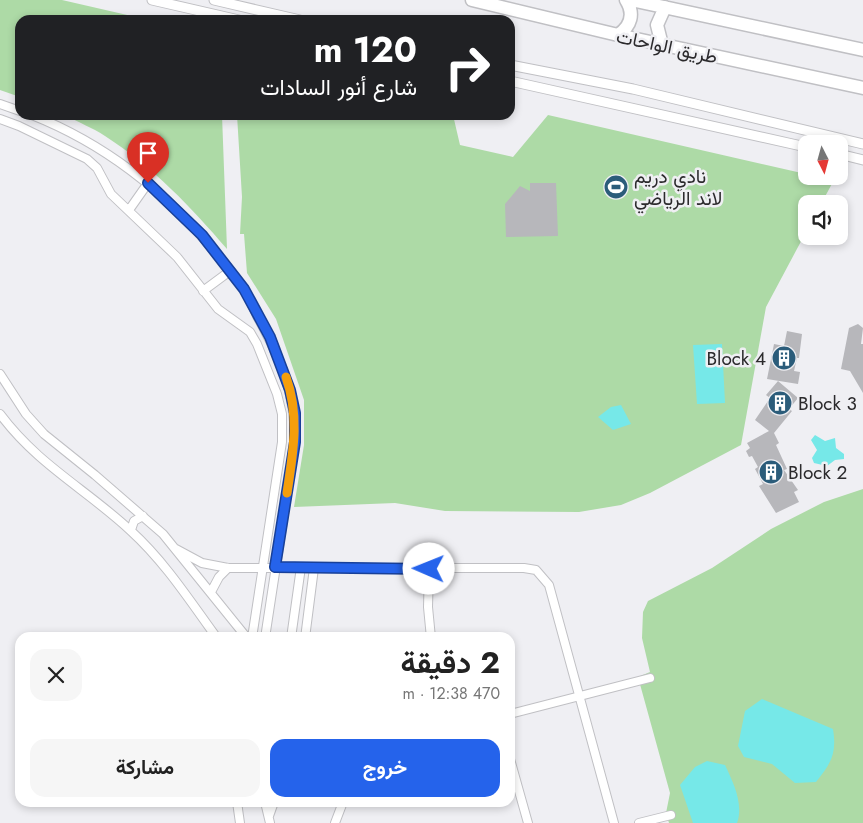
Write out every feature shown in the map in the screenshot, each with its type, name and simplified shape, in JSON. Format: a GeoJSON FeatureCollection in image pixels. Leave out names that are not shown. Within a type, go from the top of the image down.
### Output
{"type":"FeatureCollection","features":[{"type":"Feature","properties":{"kind":"highway","name":"طريق الواحات"},"geometry":{"type":"LineString","coordinates":[[472,0],[618,35],[863,88]]}},
{"type":"Feature","properties":{"kind":"highway"},"geometry":{"type":"LineString","coordinates":[[618,35],[628,26],[631,19],[631,12],[626,0]]}},
{"type":"Feature","properties":{"kind":"highway","name":"طريق الواحات"},"geometry":{"type":"LineString","coordinates":[[631,0],[863,50]]}},
{"type":"Feature","properties":{"kind":"highway"},"geometry":{"type":"LineString","coordinates":[[662,44],[657,26],[665,8]]}},
{"type":"Feature","properties":{"kind":"street"},"geometry":{"type":"LineString","coordinates":[[152,0],[217,15]]}},
{"type":"Feature","properties":{"kind":"street"},"geometry":{"type":"LineString","coordinates":[[214,0],[278,15]]}},
{"type":"Feature","properties":{"kind":"street"},"geometry":{"type":"LineString","coordinates":[[515,66],[633,89],[863,144]]}},
{"type":"Feature","properties":{"kind":"street"},"geometry":{"type":"LineString","coordinates":[[515,82],[798,145]]}},
{"type":"Feature","properties":{"kind":"street"},"geometry":{"type":"LineString","coordinates":[[629,108],[633,89]]}},
{"type":"Feature","properties":{"kind":"street"},"geometry":{"type":"LineString","coordinates":[[643,111],[646,92]]}},
{"type":"Feature","properties":{"kind":"street"},"geometry":{"type":"LineString","coordinates":[[0,104],[15,109]]}},
{"type":"Feature","properties":{"kind":"street"},"geometry":{"type":"LineString","coordinates":[[0,119],[87,158],[97,168],[111,194],[177,257],[218,309],[250,332],[268,368],[282,414],[282,442],[253,632]]}},
{"type":"Feature","properties":{"kind":"street"},"geometry":{"type":"LineString","coordinates":[[45,120],[60,126],[88,142],[148,183],[186,218],[244,289],[270,337],[290,390],[295,413],[295,442],[266,632]]}},
{"type":"Feature","properties":{"kind":"street"},"geometry":{"type":"LineString","coordinates":[[848,156],[863,160]]}},
{"type":"Feature","properties":{"kind":"street"},"geometry":{"type":"LineString","coordinates":[[129,210],[148,183]]}},
{"type":"Feature","properties":{"kind":"street"},"geometry":{"type":"LineString","coordinates":[[203,291],[230,271]]}},
{"type":"Feature","properties":{"kind":"street"},"geometry":{"type":"LineString","coordinates":[[0,374],[26,414],[44,434],[143,516],[176,549],[242,632]]}},
{"type":"Feature","properties":{"kind":"street"},"geometry":{"type":"LineString","coordinates":[[0,414],[32,452],[131,530],[175,579],[213,632]]}},
{"type":"Feature","properties":{"kind":"street"},"geometry":{"type":"LineString","coordinates":[[131,530],[134,521],[143,516]]}},
{"type":"Feature","properties":{"kind":"street"},"geometry":{"type":"LineString","coordinates":[[176,549],[202,562],[228,568],[524,568],[536,570],[549,585],[615,822],[605,823]]}},
{"type":"Feature","properties":{"kind":"street"},"geometry":{"type":"LineString","coordinates":[[292,632],[301,567]]}},
{"type":"Feature","properties":{"kind":"street"},"geometry":{"type":"LineString","coordinates":[[211,592],[218,577],[228,568]]}},
{"type":"Feature","properties":{"kind":"street"},"geometry":{"type":"LineString","coordinates":[[306,632],[314,568]]}},
{"type":"Feature","properties":{"kind":"street"},"geometry":{"type":"LineString","coordinates":[[429,569],[428,608],[430,632]]}},
{"type":"Feature","properties":{"kind":"street"},"geometry":{"type":"LineString","coordinates":[[515,713],[650,678]]}},
{"type":"Feature","properties":{"kind":"street"},"geometry":{"type":"LineString","coordinates":[[515,777],[528,823]]}},
{"type":"Feature","properties":{"kind":"street"},"geometry":{"type":"LineString","coordinates":[[237,807],[240,823]]}},
{"type":"Feature","properties":{"kind":"street"},"geometry":{"type":"LineString","coordinates":[[269,819],[273,807]]}},
{"type":"Feature","properties":{"kind":"street"},"geometry":{"type":"LineString","coordinates":[[335,823],[340,807]]}},
{"type":"Feature","properties":{"kind":"street"},"geometry":{"type":"LineString","coordinates":[[639,823],[671,815]]}},
{"type":"Feature","properties":{"kind":"green space"},"geometry":{"type":"Polygon","coordinates":[[[0,0],[62,0],[127,15],[15,15],[15,95],[0,90],[0,0]]]}},
{"type":"Feature","properties":{"kind":"green space"},"geometry":{"type":"Polygon","coordinates":[[[548,115],[798,172],[798,185],[831,185],[826,195],[798,195],[799,245],[766,307],[741,445],[650,493],[621,505],[579,512],[445,511],[395,503],[294,507],[304,445],[304,400],[276,319],[247,273],[244,234],[240,234],[242,197],[237,120],[454,120],[460,145],[513,157],[548,115]]]}},
{"type":"Feature","properties":{"kind":"green space"},"geometry":{"type":"Polygon","coordinates":[[[74,120],[222,120],[227,249],[200,218],[155,174],[123,148],[74,120]]]}},
{"type":"Feature","properties":{"kind":"green space"},"geometry":{"type":"Polygon","coordinates":[[[863,489],[863,823],[669,823],[666,813],[670,793],[638,677],[650,672],[642,638],[643,612],[648,601],[712,568],[771,529],[824,502],[863,489]]]}},
{"type":"Feature","properties":{"kind":"water"},"geometry":{"type":"Polygon","coordinates":[[[722,344],[725,403],[697,404],[693,345],[722,344]]]}},
{"type":"Feature","properties":{"kind":"water"},"geometry":{"type":"Polygon","coordinates":[[[621,405],[631,424],[613,430],[598,417],[611,407],[621,405]]]}},
{"type":"Feature","properties":{"kind":"water"},"geometry":{"type":"Polygon","coordinates":[[[815,435],[825,441],[835,438],[836,448],[844,454],[844,459],[835,460],[827,466],[814,463],[812,458],[817,450],[811,440],[815,435]]]}},
{"type":"Feature","properties":{"kind":"water"},"geometry":{"type":"Polygon","coordinates":[[[762,699],[833,729],[834,745],[832,758],[816,782],[795,783],[772,764],[744,757],[738,746],[745,711],[762,699]]]}},
{"type":"Feature","properties":{"kind":"water"},"geometry":{"type":"Polygon","coordinates":[[[707,761],[725,765],[738,801],[739,816],[737,823],[693,823],[680,785],[695,767],[707,761]]]}},
{"type":"Feature","properties":{"kind":"building"},"geometry":{"type":"Polygon","coordinates":[[[530,183],[556,183],[558,236],[506,237],[505,204],[520,186],[530,191],[530,183]]]}},
{"type":"Feature","properties":{"kind":"building"},"geometry":{"type":"Polygon","coordinates":[[[858,324],[863,328],[861,344],[863,344],[863,393],[850,371],[841,369],[849,328],[858,324]]]}},
{"type":"Feature","properties":{"kind":"building","name":"Block 4"},"geometry":{"type":"Polygon","coordinates":[[[787,331],[802,334],[799,358],[797,358],[794,371],[800,372],[798,384],[767,379],[774,344],[784,346],[787,331]]]}},
{"type":"Feature","properties":{"kind":"building"},"geometry":{"type":"Polygon","coordinates":[[[778,381],[798,398],[789,409],[792,411],[774,433],[779,443],[776,445],[787,469],[784,470],[798,490],[794,492],[799,502],[776,513],[759,486],[763,484],[755,469],[758,467],[752,456],[749,457],[746,451],[750,448],[747,443],[769,431],[755,420],[770,398],[766,395],[778,381]]]}},
{"type":"Feature","properties":{"kind":"slow traffic"},"geometry":{"type":"LineString","coordinates":[[286,377],[295,413],[295,442],[287,493]]}},
{"type":"Feature","properties":{"kind":"place","name":"نادي دريم لاند الرياضي"},"geometry":{"type":"Point","coordinates":[616,187]}},
{"type":"Feature","properties":{"kind":"place","name":"Block 4"},"geometry":{"type":"Point","coordinates":[784,358]}},
{"type":"Feature","properties":{"kind":"place","name":"Block 3"},"geometry":{"type":"Point","coordinates":[780,403]}},
{"type":"Feature","properties":{"kind":"place","name":"Block 2"},"geometry":{"type":"Point","coordinates":[771,472]}},
{"type":"Feature","properties":{"kind":"route"},"geometry":{"type":"LineString","coordinates":[[148,183],[202,235],[244,289],[270,337],[290,390],[295,413],[295,442],[275,567],[429,569]]}}]}
